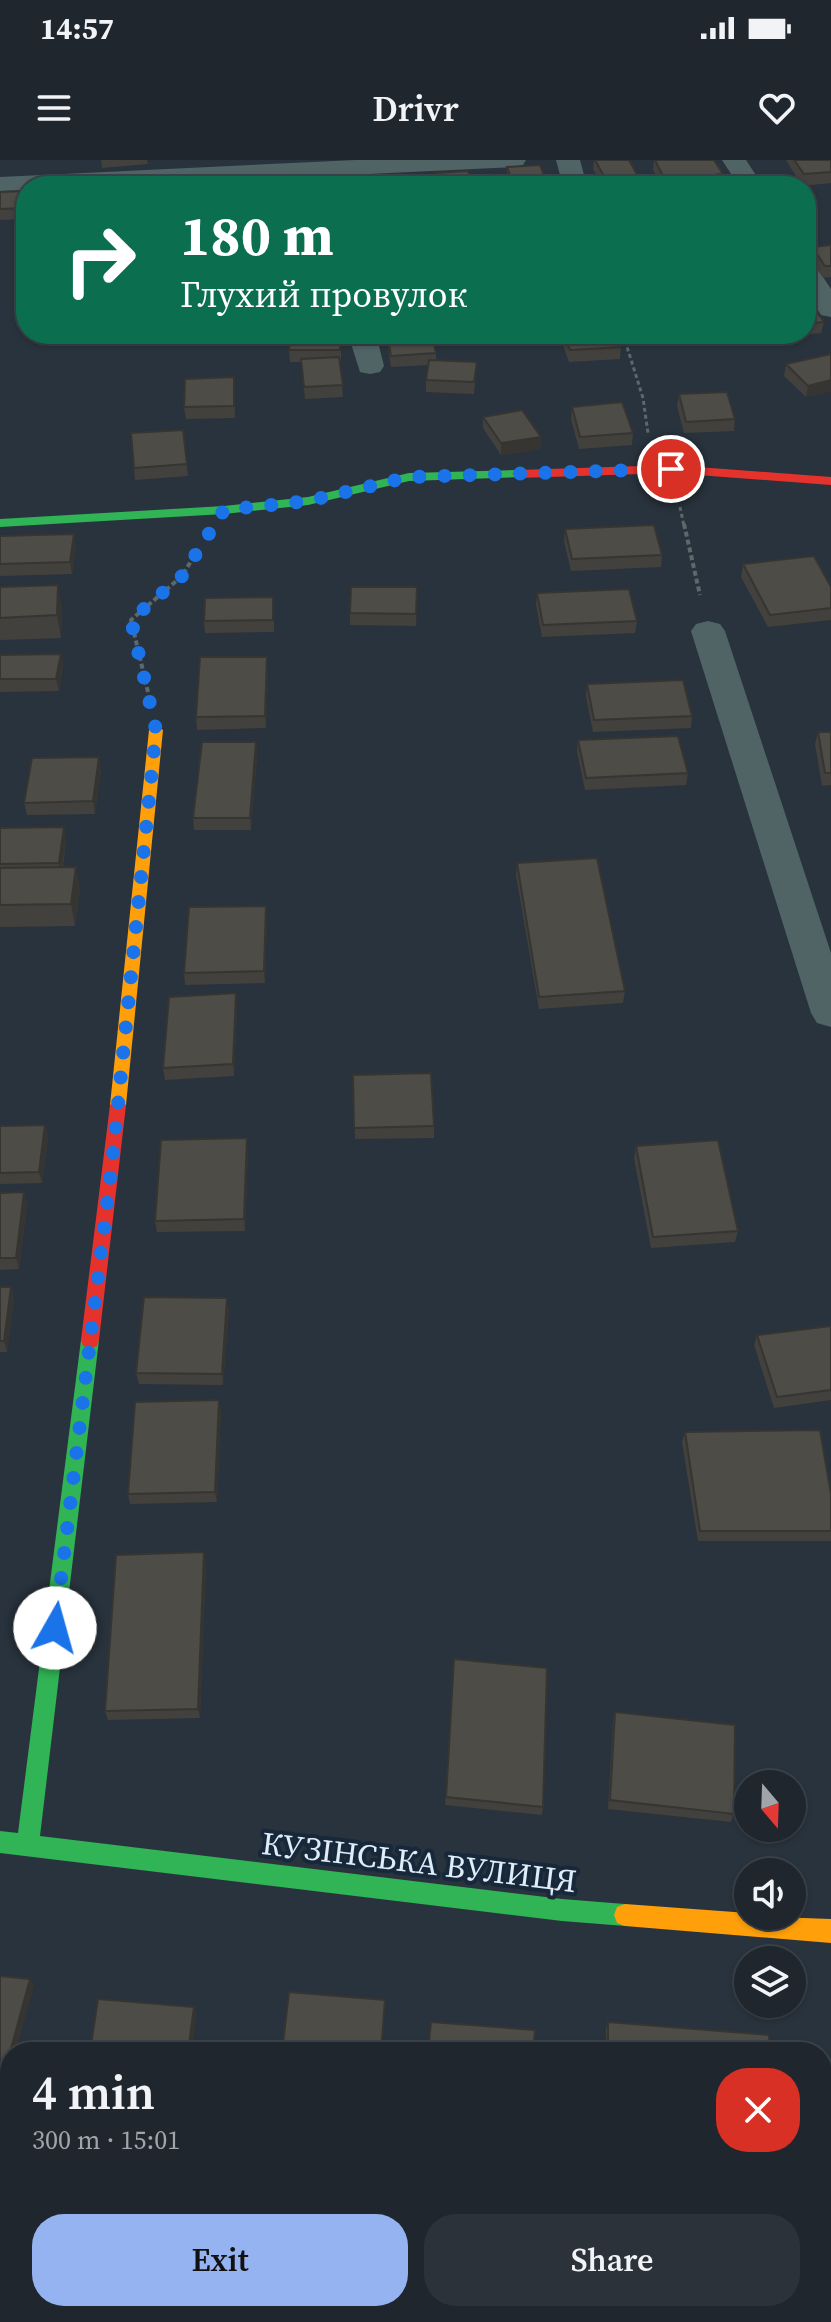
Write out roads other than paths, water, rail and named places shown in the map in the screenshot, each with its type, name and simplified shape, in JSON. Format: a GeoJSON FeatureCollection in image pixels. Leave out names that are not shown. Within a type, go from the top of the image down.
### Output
{"type":"FeatureCollection","features":[{"type":"Feature","properties":{"kind":"street"},"geometry":{"type":"LineString","coordinates":[[345,176],[514,160]]}},
{"type":"Feature","properties":{"kind":"street"},"geometry":{"type":"LineString","coordinates":[[816,286],[831,309]]}},
{"type":"Feature","properties":{"kind":"street"},"geometry":{"type":"LineString","coordinates":[[364,344],[370,366]]}},
{"type":"Feature","properties":{"kind":"street"},"geometry":{"type":"LineString","coordinates":[[0,523],[224,510],[308,501],[409,477],[671,469],[831,481]]}},
{"type":"Feature","properties":{"kind":"street"},"geometry":{"type":"LineString","coordinates":[[708,631],[831,1013]]}},
{"type":"Feature","properties":{"kind":"street"},"geometry":{"type":"LineString","coordinates":[[28,1845],[112,1163],[156,730]]}},
{"type":"Feature","properties":{"kind":"street","name":"КУЗІНСЬКА ВУЛИЦЯ"},"geometry":{"type":"LineString","coordinates":[[0,1842],[562,1910],[831,1931]]}}]}
